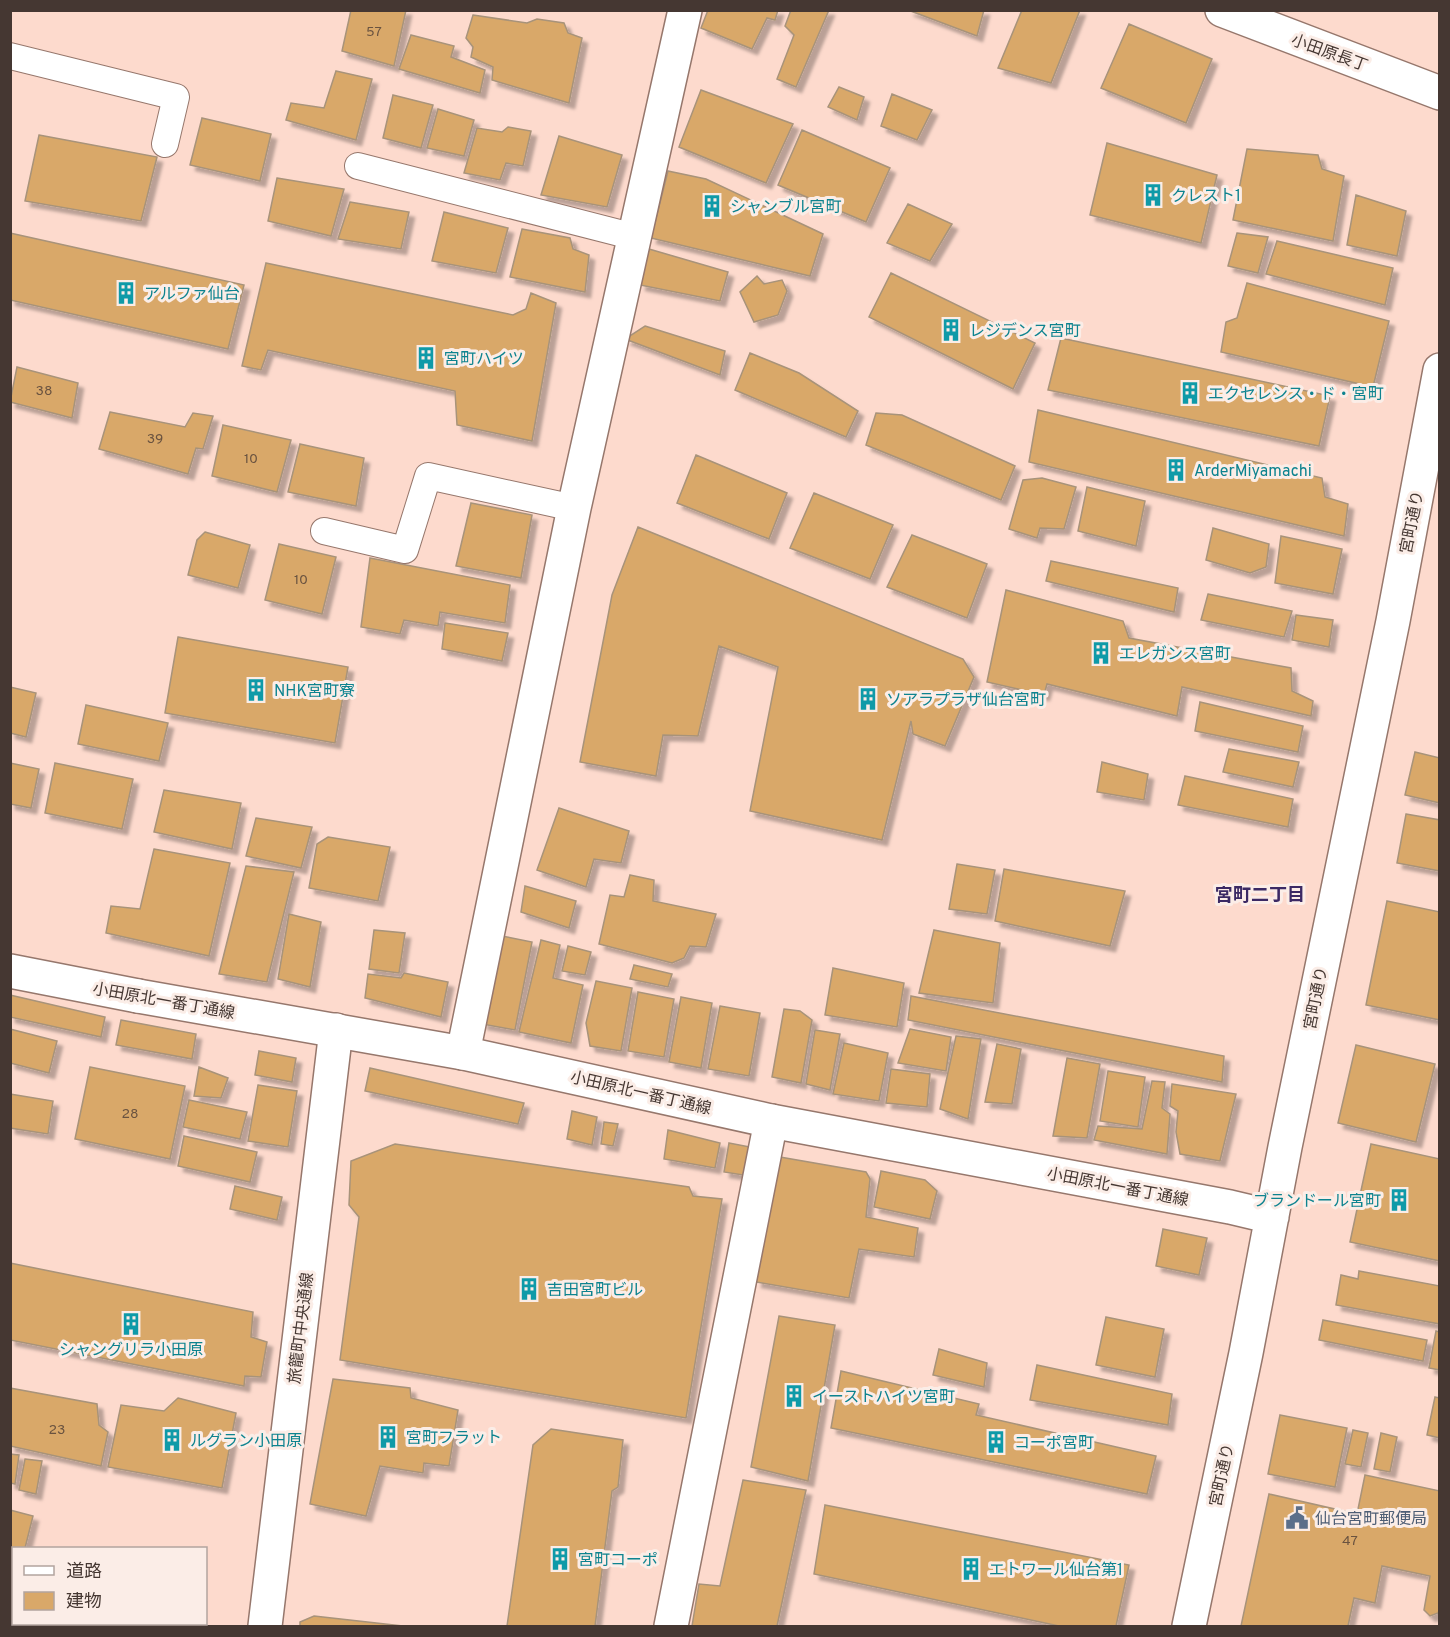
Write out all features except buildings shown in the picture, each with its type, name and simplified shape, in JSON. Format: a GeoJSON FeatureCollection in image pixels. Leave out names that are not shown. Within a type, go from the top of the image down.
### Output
{"type":"FeatureCollection","features":[{"type":"Feature","properties":{"kind":"street"},"geometry":{"type":"LineString","coordinates":[[463,1053],[574,508],[685,10]]}},
{"type":"Feature","properties":{"kind":"street","name":"小田原長丁"},"geometry":{"type":"LineString","coordinates":[[1222,10],[1440,93]]}},
{"type":"Feature","properties":{"kind":"street","name":"宮町通り"},"geometry":{"type":"LineString","coordinates":[[1189,1626],[1393,621],[1440,370]]}},
{"type":"Feature","properties":{"kind":"street","name":"小田原北一番丁通線"},"geometry":{"type":"LineString","coordinates":[[10,971],[138,996],[463,1053],[771,1121],[1230,1207],[1272,1217]]}},
{"type":"Feature","properties":{"kind":"street","name":"旅籠町中央通線"},"geometry":{"type":"LineString","coordinates":[[264,1626],[336,1030]]}},
{"type":"Feature","properties":{"kind":"street"},"geometry":{"type":"LineString","coordinates":[[671,1626],[771,1121]]}},
{"type":"Feature","properties":{"kind":"lane"},"geometry":{"type":"LineString","coordinates":[[10,57],[176,98],[165,144]]}},
{"type":"Feature","properties":{"kind":"lane"},"geometry":{"type":"LineString","coordinates":[[358,166],[635,237]]}},
{"type":"Feature","properties":{"kind":"lane"},"geometry":{"type":"LineString","coordinates":[[324,531],[405,550],[428,477],[574,508]]}},
{"type":"Feature","properties":{"kind":"place","name":"クレスト1"},"geometry":{"type":"Point","coordinates":[1153,195]}},
{"type":"Feature","properties":{"kind":"place","name":"シャンブル宮町"},"geometry":{"type":"Point","coordinates":[712,206]}},
{"type":"Feature","properties":{"kind":"place","name":"アルファ仙台"},"geometry":{"type":"Point","coordinates":[126,293]}},
{"type":"Feature","properties":{"kind":"place","name":"レジデンス宮町"},"geometry":{"type":"Point","coordinates":[951,330]}},
{"type":"Feature","properties":{"kind":"place","name":"宮町ハイツ"},"geometry":{"type":"Point","coordinates":[426,358]}},
{"type":"Feature","properties":{"kind":"place","name":"エクセレンス・ド・宮町"},"geometry":{"type":"Point","coordinates":[1190,393]}},
{"type":"Feature","properties":{"kind":"place","name":"ArderMiyamachi"},"geometry":{"type":"Point","coordinates":[1176,470]}},
{"type":"Feature","properties":{"kind":"place","name":"エレガンス宮町"},"geometry":{"type":"Point","coordinates":[1101,653]}},
{"type":"Feature","properties":{"kind":"place","name":"NHK宮町寮"},"geometry":{"type":"Point","coordinates":[256,690]}},
{"type":"Feature","properties":{"kind":"place","name":"ソアラプラザ仙台宮町"},"geometry":{"type":"Point","coordinates":[868,699]}},
{"type":"Feature","properties":{"kind":"place","name":"ブランドール宮町"},"geometry":{"type":"Point","coordinates":[1399,1200]}},
{"type":"Feature","properties":{"kind":"place","name":"吉田宮町ビル"},"geometry":{"type":"Point","coordinates":[529,1289]}},
{"type":"Feature","properties":{"kind":"place","name":"シャングリラ小田原"},"geometry":{"type":"Point","coordinates":[131,1324]}},
{"type":"Feature","properties":{"kind":"place","name":"イーストハイツ宮町"},"geometry":{"type":"Point","coordinates":[794,1396]}},
{"type":"Feature","properties":{"kind":"place","name":"宮町フラット"},"geometry":{"type":"Point","coordinates":[388,1437]}},
{"type":"Feature","properties":{"kind":"place","name":"ルグラン小田原"},"geometry":{"type":"Point","coordinates":[172,1440]}},
{"type":"Feature","properties":{"kind":"place","name":"コーポ宮町"},"geometry":{"type":"Point","coordinates":[996,1442]}},
{"type":"Feature","properties":{"kind":"place","name":"仙台宮町郵便局"},"geometry":{"type":"Point","coordinates":[1297,1518]}},
{"type":"Feature","properties":{"kind":"place","name":"宮町コーポ"},"geometry":{"type":"Point","coordinates":[560,1559]}},
{"type":"Feature","properties":{"kind":"place","name":"エトワール仙台第1"},"geometry":{"type":"Point","coordinates":[971,1569]}},
{"type":"Feature","properties":{"kind":"district","name":"宮町二丁目"},"geometry":{"type":"Point","coordinates":[1260,895]}}]}
